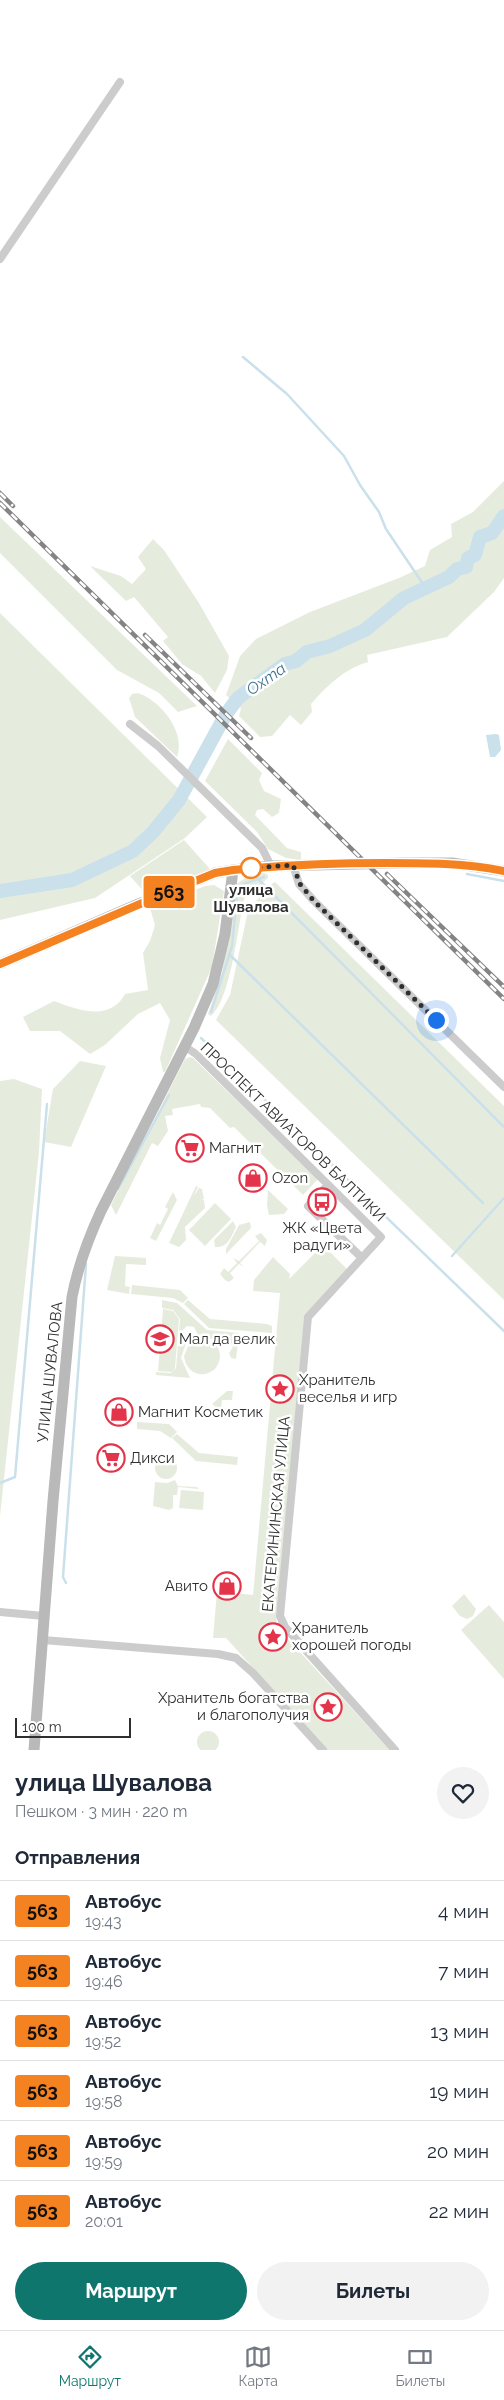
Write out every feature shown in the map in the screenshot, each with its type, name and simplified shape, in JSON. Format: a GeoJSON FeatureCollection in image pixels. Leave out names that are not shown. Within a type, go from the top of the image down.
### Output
{"type":"FeatureCollection","features":[{"type":"Feature","properties":{"kind":"street"},"geometry":{"type":"LineString","coordinates":[[0,259],[120,82]]}},
{"type":"Feature","properties":{"kind":"street"},"geometry":{"type":"LineString","coordinates":[[130,724],[158,746],[262,848],[270,866]]}},
{"type":"Feature","properties":{"kind":"street"},"geometry":{"type":"LineString","coordinates":[[0,964],[147,900],[215,873],[270,866],[348,863],[452,864],[504,871]]}},
{"type":"Feature","properties":{"kind":"street"},"geometry":{"type":"LineString","coordinates":[[293,865],[300,884],[314,901],[504,1087]]}},
{"type":"Feature","properties":{"kind":"street","name":"УЛИЦА ШУВАЛОВА"},"geometry":{"type":"LineString","coordinates":[[34,1750],[64,1380],[76,1274],[87,1240],[196,1023],[218,969],[233,870]]}},
{"type":"Feature","properties":{"kind":"street","name":"ПРОСПЕКТ АВИАТОРОВ БАЛТИКИ"},"geometry":{"type":"LineString","coordinates":[[184,1046],[196,1054],[381,1237]]}},
{"type":"Feature","properties":{"kind":"street"},"geometry":{"type":"LineString","coordinates":[[328,1185],[308,1206],[361,1257]]}},
{"type":"Feature","properties":{"kind":"street","name":"ЕКАТЕРИНИНСКАЯ УЛИЦА"},"geometry":{"type":"LineString","coordinates":[[381,1237],[308,1317],[280,1616],[285,1627],[396,1750]]}},
{"type":"Feature","properties":{"kind":"street"},"geometry":{"type":"LineString","coordinates":[[0,1612],[44,1616]]}},
{"type":"Feature","properties":{"kind":"street"},"geometry":{"type":"LineString","coordinates":[[43,1640],[218,1654],[236,1658],[253,1673],[323,1750]]}},
{"type":"Feature","properties":{"kind":"green space"},"geometry":{"type":"Polygon","coordinates":[[[504,481],[504,578],[494,592],[447,637],[367,655],[368,662],[351,669],[317,697],[311,704],[312,712],[301,725],[290,715],[272,736],[260,737],[239,716],[241,708],[226,695],[240,656],[256,639],[310,612],[425,566],[430,550],[452,537],[451,524],[473,512],[504,481]]]}},
{"type":"Feature","properties":{"kind":"green space"},"geometry":{"type":"Polygon","coordinates":[[[0,517],[197,706],[178,712],[159,693],[117,670],[0,553],[0,517]]]}},
{"type":"Feature","properties":{"kind":"green space"},"geometry":{"type":"Polygon","coordinates":[[[153,539],[164,550],[199,603],[229,656],[227,670],[215,693],[201,676],[182,664],[163,641],[168,637],[134,597],[126,601],[90,566],[121,576],[132,584],[146,569],[138,557],[153,539]]]}},
{"type":"Feature","properties":{"kind":"green space"},"geometry":{"type":"Polygon","coordinates":[[[0,613],[207,817],[185,838],[95,898],[0,920],[0,613]]]}},
{"type":"Feature","properties":{"kind":"green space"},"geometry":{"type":"Polygon","coordinates":[[[138,693],[155,703],[170,719],[178,738],[177,757],[135,717],[129,698],[132,694],[138,693]]]}},
{"type":"Feature","properties":{"kind":"green space"},"geometry":{"type":"Polygon","coordinates":[[[228,739],[262,773],[259,780],[264,791],[281,799],[279,813],[272,817],[263,809],[257,810],[255,815],[287,848],[301,852],[301,860],[286,858],[268,849],[257,832],[205,781],[228,739]]]}},
{"type":"Feature","properties":{"kind":"green space"},"geometry":{"type":"Polygon","coordinates":[[[184,840],[210,869],[146,894],[130,876],[184,840]]]}},
{"type":"Feature","properties":{"kind":"green space"},"geometry":{"type":"Polygon","coordinates":[[[261,871],[268,875],[268,878],[244,899],[229,979],[218,1007],[211,1016],[208,1014],[222,973],[235,885],[252,873],[261,871]]]}},
{"type":"Feature","properties":{"kind":"green space"},"geometry":{"type":"Polygon","coordinates":[[[275,882],[504,1106],[504,1300],[216,1020],[230,995],[249,906],[262,896],[268,898],[269,886],[275,882]]]}},
{"type":"Feature","properties":{"kind":"green space"},"geometry":{"type":"Polygon","coordinates":[[[214,885],[224,891],[212,967],[165,1072],[163,1072],[160,1058],[170,1020],[160,1003],[138,1014],[105,1045],[90,1054],[60,1031],[30,1031],[23,1017],[54,1001],[73,1008],[102,1011],[119,1003],[125,994],[148,990],[143,953],[150,941],[155,925],[150,908],[205,886],[214,885]]]}},
{"type":"Feature","properties":{"kind":"green space"},"geometry":{"type":"Polygon","coordinates":[[[190,1057],[318,1179],[303,1195],[234,1127],[230,1128],[210,1108],[201,1107],[200,1104],[172,1109],[173,1115],[165,1116],[168,1131],[158,1146],[152,1143],[116,1215],[111,1205],[185,1059],[190,1057]]]}},
{"type":"Feature","properties":{"kind":"green space"},"geometry":{"type":"Polygon","coordinates":[[[80,1061],[106,1066],[71,1147],[44,1142],[53,1089],[80,1061]]]}},
{"type":"Feature","properties":{"kind":"green space"},"geometry":{"type":"Polygon","coordinates":[[[14,1079],[42,1089],[39,1152],[0,1516],[0,1081],[14,1079]]]}},
{"type":"Feature","properties":{"kind":"green space"},"geometry":{"type":"Polygon","coordinates":[[[196,1186],[198,1187],[193,1197],[199,1188],[202,1189],[204,1199],[201,1199],[204,1200],[205,1208],[185,1227],[186,1240],[179,1247],[169,1243],[196,1186]]]}},
{"type":"Feature","properties":{"kind":"green space"},"geometry":{"type":"Polygon","coordinates":[[[268,1190],[288,1209],[284,1214],[269,1215],[267,1206],[268,1190]]]}},
{"type":"Feature","properties":{"kind":"green space"},"geometry":{"type":"Polygon","coordinates":[[[173,1192],[177,1200],[156,1241],[150,1238],[157,1223],[160,1225],[168,1209],[165,1207],[173,1192]]]}},
{"type":"Feature","properties":{"kind":"green space"},"geometry":{"type":"Polygon","coordinates":[[[215,1203],[231,1219],[205,1246],[189,1230],[215,1203]]]}},
{"type":"Feature","properties":{"kind":"green space"},"geometry":{"type":"Polygon","coordinates":[[[233,1221],[236,1227],[226,1244],[215,1247],[214,1240],[233,1221]]]}},
{"type":"Feature","properties":{"kind":"green space"},"geometry":{"type":"Polygon","coordinates":[[[250,1222],[251,1228],[226,1254],[226,1249],[239,1225],[250,1222]]]}},
{"type":"Feature","properties":{"kind":"green space"},"geometry":{"type":"Polygon","coordinates":[[[261,1233],[267,1240],[265,1246],[260,1242],[240,1263],[244,1267],[239,1264],[230,1273],[234,1278],[229,1282],[225,1280],[220,1274],[224,1268],[228,1272],[237,1263],[233,1258],[239,1261],[259,1241],[255,1236],[261,1233]]]}},
{"type":"Feature","properties":{"kind":"green space"},"geometry":{"type":"Polygon","coordinates":[[[323,1245],[348,1270],[304,1319],[276,1626],[390,1750],[327,1750],[226,1638],[213,1638],[217,1591],[253,1595],[280,1293],[253,1291],[254,1280],[273,1257],[290,1274],[289,1279],[323,1245]]]}},
{"type":"Feature","properties":{"kind":"green space"},"geometry":{"type":"Polygon","coordinates":[[[115,1256],[146,1258],[146,1265],[126,1264],[125,1286],[130,1287],[129,1294],[107,1290],[115,1256]]]}},
{"type":"Feature","properties":{"kind":"green space"},"geometry":{"type":"Polygon","coordinates":[[[132,1285],[180,1290],[188,1298],[183,1303],[173,1298],[131,1294],[132,1285]]]}},
{"type":"Feature","properties":{"kind":"green space"},"geometry":{"type":"Polygon","coordinates":[[[162,1300],[177,1303],[207,1330],[239,1333],[236,1359],[231,1358],[229,1353],[233,1347],[230,1342],[218,1343],[198,1335],[194,1327],[187,1326],[182,1331],[186,1343],[181,1358],[190,1378],[156,1375],[156,1372],[171,1373],[176,1368],[180,1319],[173,1310],[162,1308],[162,1300]]]}},
{"type":"Feature","properties":{"kind":"green space"},"geometry":{"type":"Polygon","coordinates":[[[188,1300],[210,1319],[267,1324],[272,1326],[272,1333],[209,1328],[184,1304],[188,1300]]]}},
{"type":"Feature","properties":{"kind":"green space"},"geometry":{"type":"Polygon","coordinates":[[[163,1309],[173,1311],[179,1319],[175,1368],[172,1372],[158,1371],[163,1309]]]}},
{"type":"Feature","properties":{"kind":"green space"},"geometry":{"type":"Polygon","coordinates":[[[200,1339],[216,1345],[220,1353],[215,1369],[205,1374],[195,1373],[191,1370],[185,1362],[184,1356],[189,1344],[200,1339]]]}},
{"type":"Feature","properties":{"kind":"green space"},"geometry":{"type":"Polygon","coordinates":[[[227,1391],[233,1391],[232,1400],[222,1400],[221,1409],[231,1410],[230,1413],[216,1414],[213,1410],[215,1406],[212,1404],[227,1391]]]}},
{"type":"Feature","properties":{"kind":"green space"},"geometry":{"type":"Polygon","coordinates":[[[137,1422],[169,1424],[177,1432],[171,1438],[160,1431],[137,1429],[137,1422]]]}},
{"type":"Feature","properties":{"kind":"green space"},"geometry":{"type":"Polygon","coordinates":[[[177,1434],[199,1453],[238,1457],[237,1465],[196,1461],[172,1438],[177,1434]]]}},
{"type":"Feature","properties":{"kind":"green space"},"geometry":{"type":"Polygon","coordinates":[[[166,1457],[174,1460],[177,1468],[174,1476],[166,1479],[158,1476],[155,1468],[158,1460],[166,1457]]]}},
{"type":"Feature","properties":{"kind":"green space"},"geometry":{"type":"Polygon","coordinates":[[[175,1480],[178,1486],[197,1487],[199,1489],[178,1487],[177,1495],[173,1495],[173,1508],[169,1510],[153,1506],[155,1482],[167,1483],[175,1480]]]}},
{"type":"Feature","properties":{"kind":"green space"},"geometry":{"type":"Polygon","coordinates":[[[181,1490],[204,1492],[203,1510],[179,1508],[181,1490]]]}},
{"type":"Feature","properties":{"kind":"green space"},"geometry":{"type":"Polygon","coordinates":[[[464,1594],[476,1609],[473,1616],[467,1619],[460,1616],[452,1606],[464,1594]]]}},
{"type":"Feature","properties":{"kind":"green space"},"geometry":{"type":"Polygon","coordinates":[[[489,1605],[504,1622],[504,1679],[461,1630],[489,1605]]]}},
{"type":"Feature","properties":{"kind":"green space"},"geometry":{"type":"Polygon","coordinates":[[[204,1732],[212,1732],[218,1738],[218,1746],[214,1750],[202,1750],[198,1746],[198,1738],[204,1732]]]}},
{"type":"Feature","properties":{"kind":"water"},"geometry":{"type":"Polygon","coordinates":[[[486,735],[499,735],[501,750],[495,757],[490,757],[486,735]]]}},
{"type":"Feature","properties":{"kind":"waterway"},"geometry":{"type":"LineString","coordinates":[[243,357],[287,394],[344,456],[360,485],[379,512],[386,529],[425,587]]}},
{"type":"Feature","properties":{"kind":"waterway","name":"Охта"},"geometry":{"type":"LineString","coordinates":[[0,891],[72,880],[133,851],[153,832],[179,800],[226,714],[238,698],[285,664],[296,661],[307,652],[330,646],[365,630],[404,598],[449,577],[457,569],[466,567],[468,558],[475,555],[480,537],[492,533],[504,516]]}},
{"type":"Feature","properties":{"kind":"waterway"},"geometry":{"type":"LineString","coordinates":[[467,874],[504,881]]}},
{"type":"Feature","properties":{"kind":"waterway"},"geometry":{"type":"LineString","coordinates":[[211,1012],[232,946],[238,886],[264,877]]}},
{"type":"Feature","properties":{"kind":"waterway"},"geometry":{"type":"LineString","coordinates":[[258,879],[504,1127]]}},
{"type":"Feature","properties":{"kind":"waterway"},"geometry":{"type":"LineString","coordinates":[[229,954],[483,1203]]}},
{"type":"Feature","properties":{"kind":"waterway"},"geometry":{"type":"LineString","coordinates":[[201,1038],[504,1331]]}},
{"type":"Feature","properties":{"kind":"waterway"},"geometry":{"type":"LineString","coordinates":[[118,1189],[169,1095]]}},
{"type":"Feature","properties":{"kind":"waterway"},"geometry":{"type":"LineString","coordinates":[[0,1483],[15,1477],[47,1104]]}},
{"type":"Feature","properties":{"kind":"waterway"},"geometry":{"type":"LineString","coordinates":[[452,1256],[504,1198]]}},
{"type":"Feature","properties":{"kind":"waterway"},"geometry":{"type":"LineString","coordinates":[[66,1583],[63,1577],[86,1264]]}},
{"type":"Feature","properties":{"kind":"railway"},"geometry":{"type":"LineString","coordinates":[[0,493],[13,506]]}},
{"type":"Feature","properties":{"kind":"railway"},"geometry":{"type":"LineString","coordinates":[[0,503],[504,999]]}},
{"type":"Feature","properties":{"kind":"railway"},"geometry":{"type":"LineString","coordinates":[[145,635],[251,738]]}},
{"type":"Feature","properties":{"kind":"railway"},"geometry":{"type":"LineString","coordinates":[[387,874],[504,987]]}},
{"type":"Feature","properties":{"kind":"bus line","name":"563"},"geometry":{"type":"LineString","coordinates":[[0,964],[215,873],[270,866],[348,863],[452,864],[504,871]]}},
{"type":"Feature","properties":{"kind":"place","name":"улица Шувалова"},"geometry":{"type":"Point","coordinates":[251,868]}},
{"type":"Feature","properties":{"kind":"place","name":"Магнит"},"geometry":{"type":"Point","coordinates":[190,1148]}},
{"type":"Feature","properties":{"kind":"place","name":"Ozon"},"geometry":{"type":"Point","coordinates":[253,1178]}},
{"type":"Feature","properties":{"kind":"place","name":"ЖК «Цвета радуги»"},"geometry":{"type":"Point","coordinates":[322,1202]}},
{"type":"Feature","properties":{"kind":"place","name":"Мал да велик"},"geometry":{"type":"Point","coordinates":[160,1339]}},
{"type":"Feature","properties":{"kind":"place","name":"Хранитель веселья и игр"},"geometry":{"type":"Point","coordinates":[280,1389]}},
{"type":"Feature","properties":{"kind":"place","name":"Магнит Косметик"},"geometry":{"type":"Point","coordinates":[119,1412]}},
{"type":"Feature","properties":{"kind":"place","name":"Дикси"},"geometry":{"type":"Point","coordinates":[111,1458]}},
{"type":"Feature","properties":{"kind":"place","name":"Авито"},"geometry":{"type":"Point","coordinates":[227,1586]}},
{"type":"Feature","properties":{"kind":"place","name":"Хранитель хорошей погоды"},"geometry":{"type":"Point","coordinates":[273,1637]}},
{"type":"Feature","properties":{"kind":"place","name":"Хранитель богатства и благополучия"},"geometry":{"type":"Point","coordinates":[328,1707]}},
{"type":"Feature","properties":{"kind":"route"},"geometry":{"type":"LineString","coordinates":[[251,868],[293,865],[300,884],[314,901],[436,1020]]}}]}
